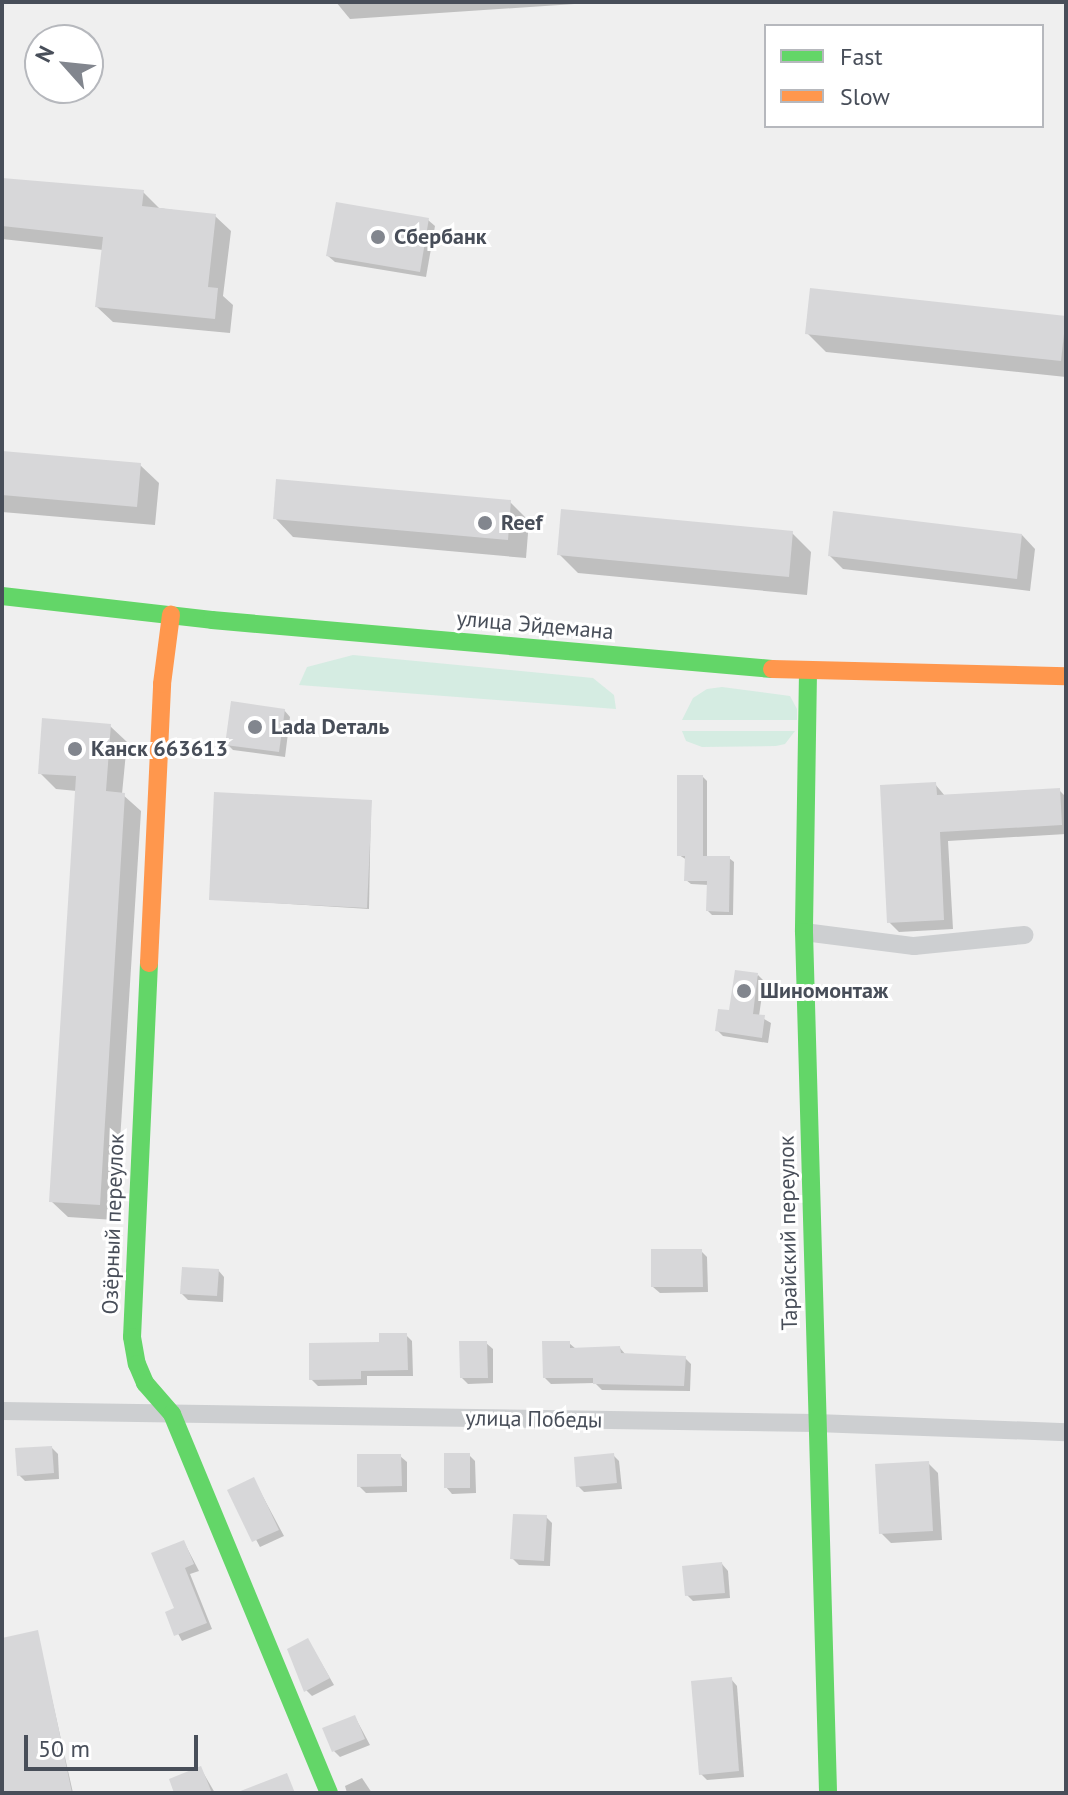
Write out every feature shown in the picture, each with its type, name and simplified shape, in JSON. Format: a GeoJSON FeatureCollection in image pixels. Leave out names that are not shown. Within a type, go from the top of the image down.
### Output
{"type":"FeatureCollection","features":[{"type":"Feature","properties":{"kind":"street","name":"улица Эйдемана"},"geometry":{"type":"LineString","coordinates":[[2,596],[171,615],[808,672],[1066,676]]}},
{"type":"Feature","properties":{"kind":"street","name":"Озёрный переулок"},"geometry":{"type":"LineString","coordinates":[[171,615],[162,684],[132,1337],[137,1364],[145,1383],[172,1414],[329,1793]]}},
{"type":"Feature","properties":{"kind":"street","name":"Тарайский переулок"},"geometry":{"type":"LineString","coordinates":[[808,672],[804,932],[828,1793]]}},
{"type":"Feature","properties":{"kind":"street"},"geometry":{"type":"LineString","coordinates":[[804,932],[914,946],[1024,935]]}},
{"type":"Feature","properties":{"kind":"street","name":"улица Победы"},"geometry":{"type":"LineString","coordinates":[[2,1411],[816,1423],[1066,1432]]}},
{"type":"Feature","properties":{"kind":"green space"},"geometry":{"type":"Polygon","coordinates":[[[353,655],[593,678],[614,695],[616,709],[299,685],[307,667],[353,655]]]}},
{"type":"Feature","properties":{"kind":"green space"},"geometry":{"type":"Polygon","coordinates":[[[722,687],[790,696],[797,709],[797,720],[682,720],[693,698],[707,689],[722,687]]]}},
{"type":"Feature","properties":{"kind":"green space"},"geometry":{"type":"Polygon","coordinates":[[[682,731],[795,731],[785,744],[776,746],[702,747],[686,741],[682,731]]]}},
{"type":"Feature","properties":{"kind":"building"},"geometry":{"type":"Polygon","coordinates":[[[2,178],[144,190],[142,206],[216,214],[208,287],[218,288],[215,319],[95,307],[103,237],[2,226],[2,178]]]}},
{"type":"Feature","properties":{"kind":"building","name":"Сбербанк"},"geometry":{"type":"Polygon","coordinates":[[[336,202],[429,218],[420,272],[326,256],[336,202]]]}},
{"type":"Feature","properties":{"kind":"building"},"geometry":{"type":"Polygon","coordinates":[[[810,288],[1066,316],[1061,361],[805,334],[810,288]]]}},
{"type":"Feature","properties":{"kind":"building"},"geometry":{"type":"Polygon","coordinates":[[[2,451],[141,463],[137,507],[2,495],[2,451]]]}},
{"type":"Feature","properties":{"kind":"building"},"geometry":{"type":"Polygon","coordinates":[[[276,479],[511,500],[508,540],[273,519],[276,479]]]}},
{"type":"Feature","properties":{"kind":"building"},"geometry":{"type":"Polygon","coordinates":[[[561,509],[793,531],[789,577],[557,555],[561,509]]]}},
{"type":"Feature","properties":{"kind":"building"},"geometry":{"type":"Polygon","coordinates":[[[833,511],[1022,534],[1017,579],[828,556],[833,511]]]}},
{"type":"Feature","properties":{"kind":"building","name":"Lada Dеталь"},"geometry":{"type":"Polygon","coordinates":[[[231,701],[285,709],[279,752],[225,745],[231,701]]]}},
{"type":"Feature","properties":{"kind":"building"},"geometry":{"type":"Polygon","coordinates":[[[42,718],[111,724],[106,791],[125,793],[100,1205],[49,1202],[76,776],[38,774],[42,718]]]}},
{"type":"Feature","properties":{"kind":"building"},"geometry":{"type":"Polygon","coordinates":[[[677,775],[703,775],[703,856],[730,856],[729,912],[706,911],[707,881],[684,881],[685,856],[677,856],[677,775]]]}},
{"type":"Feature","properties":{"kind":"building"},"geometry":{"type":"Polygon","coordinates":[[[936,782],[937,795],[1060,788],[1062,825],[940,832],[944,920],[887,923],[880,785],[936,782]]]}},
{"type":"Feature","properties":{"kind":"building"},"geometry":{"type":"Polygon","coordinates":[[[214,792],[372,800],[367,908],[209,900],[214,792]]]}},
{"type":"Feature","properties":{"kind":"building","name":"Шиномонтаж"},"geometry":{"type":"Polygon","coordinates":[[[735,970],[758,973],[753,1014],[765,1015],[762,1038],[715,1031],[718,1009],[729,1010],[735,970]]]}},
{"type":"Feature","properties":{"kind":"building"},"geometry":{"type":"Polygon","coordinates":[[[651,1249],[702,1249],[703,1287],[651,1287],[651,1249]]]}},
{"type":"Feature","properties":{"kind":"building"},"geometry":{"type":"Polygon","coordinates":[[[182,1267],[219,1269],[217,1296],[180,1294],[182,1267]]]}},
{"type":"Feature","properties":{"kind":"building"},"geometry":{"type":"Polygon","coordinates":[[[379,1333],[407,1333],[408,1370],[361,1371],[361,1379],[309,1380],[309,1343],[379,1342],[379,1333]]]}},
{"type":"Feature","properties":{"kind":"building"},"geometry":{"type":"Polygon","coordinates":[[[459,1341],[487,1341],[488,1378],[460,1378],[459,1341]]]}},
{"type":"Feature","properties":{"kind":"building"},"geometry":{"type":"Polygon","coordinates":[[[542,1341],[570,1341],[570,1348],[620,1346],[621,1353],[686,1356],[684,1386],[593,1384],[593,1378],[543,1378],[542,1341]]]}},
{"type":"Feature","properties":{"kind":"building"},"geometry":{"type":"Polygon","coordinates":[[[52,1446],[54,1473],[17,1476],[15,1448],[52,1446]]]}},
{"type":"Feature","properties":{"kind":"building"},"geometry":{"type":"Polygon","coordinates":[[[444,1453],[470,1453],[470,1488],[444,1488],[444,1453]]]}},
{"type":"Feature","properties":{"kind":"building"},"geometry":{"type":"Polygon","coordinates":[[[614,1453],[617,1483],[576,1487],[574,1457],[614,1453]]]}},
{"type":"Feature","properties":{"kind":"building"},"geometry":{"type":"Polygon","coordinates":[[[357,1454],[401,1454],[402,1486],[357,1487],[357,1454]]]}},
{"type":"Feature","properties":{"kind":"building"},"geometry":{"type":"Polygon","coordinates":[[[929,1461],[933,1531],[879,1534],[875,1464],[929,1461]]]}},
{"type":"Feature","properties":{"kind":"building"},"geometry":{"type":"Polygon","coordinates":[[[254,1477],[279,1530],[252,1542],[227,1490],[254,1477]]]}},
{"type":"Feature","properties":{"kind":"building"},"geometry":{"type":"Polygon","coordinates":[[[513,1514],[547,1515],[544,1561],[510,1559],[513,1514]]]}},
{"type":"Feature","properties":{"kind":"building"},"geometry":{"type":"Polygon","coordinates":[[[184,1540],[194,1564],[185,1568],[207,1623],[174,1636],[165,1612],[174,1608],[151,1553],[184,1540]]]}},
{"type":"Feature","properties":{"kind":"building"},"geometry":{"type":"Polygon","coordinates":[[[722,1562],[725,1593],[685,1596],[682,1566],[722,1562]]]}},
{"type":"Feature","properties":{"kind":"building"},"geometry":{"type":"Polygon","coordinates":[[[38,1630],[72,1793],[2,1793],[2,1638],[38,1630]]]}},
{"type":"Feature","properties":{"kind":"building"},"geometry":{"type":"Polygon","coordinates":[[[308,1638],[330,1678],[304,1692],[287,1649],[308,1638]]]}},
{"type":"Feature","properties":{"kind":"building"},"geometry":{"type":"Polygon","coordinates":[[[732,1677],[739,1771],[699,1775],[691,1681],[732,1677]]]}},
{"type":"Feature","properties":{"kind":"building"},"geometry":{"type":"Polygon","coordinates":[[[355,1715],[365,1739],[332,1752],[322,1728],[355,1715]]]}},
{"type":"Feature","properties":{"kind":"building"},"geometry":{"type":"Polygon","coordinates":[[[201,1766],[212,1793],[174,1793],[169,1779],[201,1766]]]}},
{"type":"Feature","properties":{"kind":"building"},"geometry":{"type":"Polygon","coordinates":[[[287,1773],[295,1793],[238,1792],[287,1773]]]}},
{"type":"Feature","properties":{"kind":"traffic: fast"},"geometry":{"type":"LineString","coordinates":[[2,596],[212,620],[772,669]]}},
{"type":"Feature","properties":{"kind":"traffic: fast"},"geometry":{"type":"LineString","coordinates":[[808,672],[804,932],[828,1793]]}},
{"type":"Feature","properties":{"kind":"traffic: fast"},"geometry":{"type":"LineString","coordinates":[[149,963],[132,1337],[137,1364],[145,1383],[172,1414],[329,1793]]}},
{"type":"Feature","properties":{"kind":"traffic: slow"},"geometry":{"type":"LineString","coordinates":[[149,963],[162,684],[171,615]]}},
{"type":"Feature","properties":{"kind":"traffic: slow"},"geometry":{"type":"LineString","coordinates":[[772,669],[1066,676]]}},
{"type":"Feature","properties":{"kind":"place","name":"Сбербанк"},"geometry":{"type":"Point","coordinates":[378,237]}},
{"type":"Feature","properties":{"kind":"place","name":"Reef"},"geometry":{"type":"Point","coordinates":[485,523]}},
{"type":"Feature","properties":{"kind":"place","name":"Lada Dеталь"},"geometry":{"type":"Point","coordinates":[255,727]}},
{"type":"Feature","properties":{"kind":"place","name":"Канск 663613"},"geometry":{"type":"Point","coordinates":[75,749]}},
{"type":"Feature","properties":{"kind":"place","name":"Шиномонтаж"},"geometry":{"type":"Point","coordinates":[744,991]}}]}
